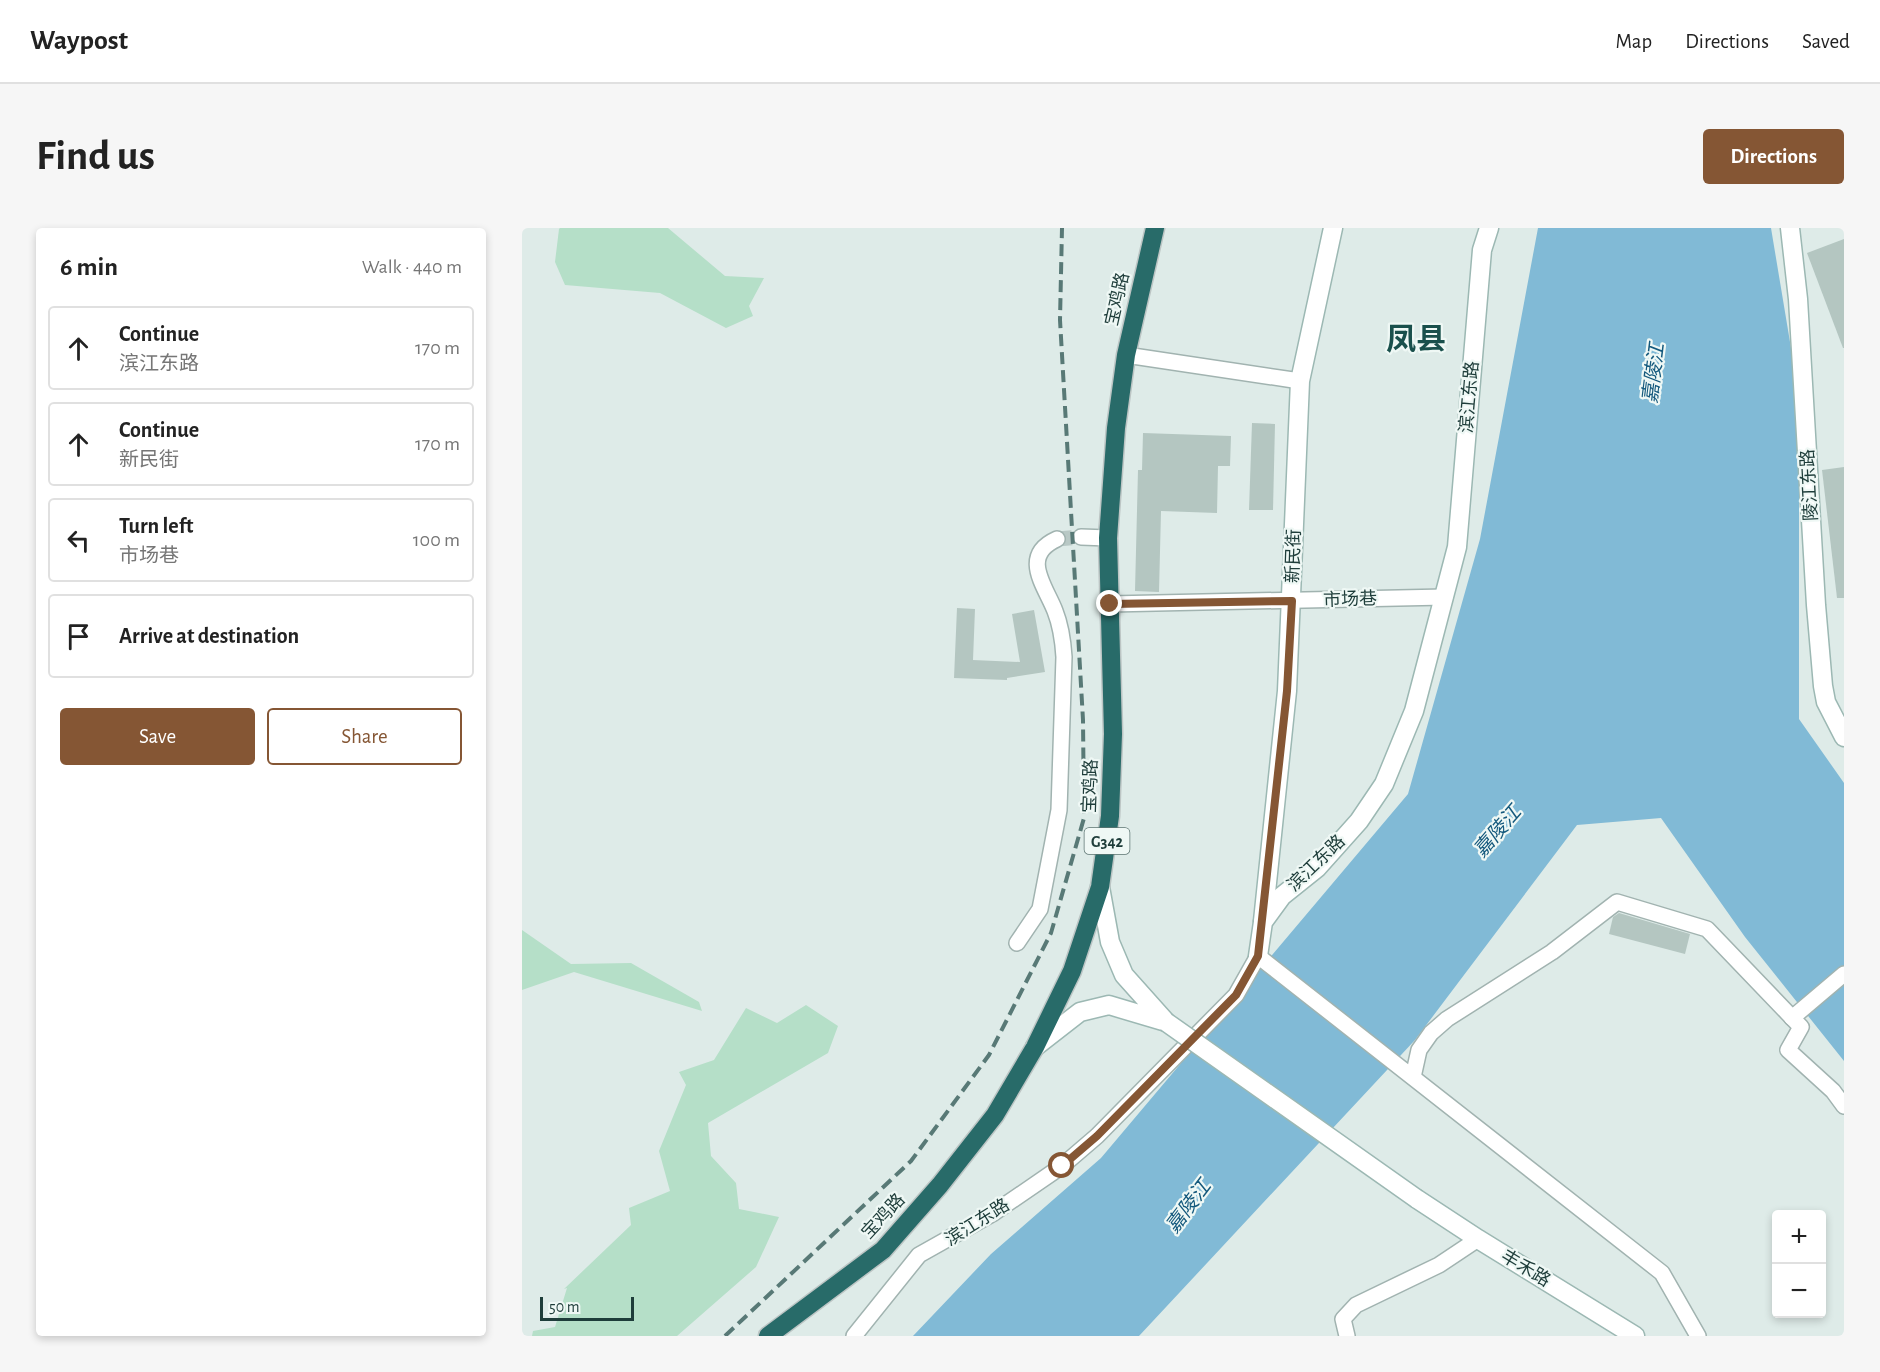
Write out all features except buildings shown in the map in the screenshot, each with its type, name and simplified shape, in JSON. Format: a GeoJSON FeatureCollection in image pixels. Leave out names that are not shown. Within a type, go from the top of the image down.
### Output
{"type":"FeatureCollection","features":[{"type":"Feature","properties":{"kind":"highway","name":"宝鸡路"},"geometry":{"type":"LineString","coordinates":[[768,1336],[883,1250],[940,1185],[995,1115],[1035,1047],[1072,971],[1100,887],[1110,816],[1113,734],[1108,538],[1116,428],[1126,355],[1155,228]]}},
{"type":"Feature","properties":{"kind":"street","name":"新民街"},"geometry":{"type":"LineString","coordinates":[[1263,922],[1287,691],[1300,381],[1333,228]]}},
{"type":"Feature","properties":{"kind":"street","name":"滨江东路"},"geometry":{"type":"LineString","coordinates":[[854,1336],[919,1255],[992,1214],[1062,1166],[1097,1136],[1236,995],[1263,961],[1263,922],[1282,896],[1317,868],[1359,821],[1384,784],[1414,711],[1457,547],[1482,250],[1489,228]]}},
{"type":"Feature","properties":{"kind":"street","name":"陵江东路"},"geometry":{"type":"LineString","coordinates":[[1790,228],[1798,299],[1823,686],[1826,702],[1844,737]]}},
{"type":"Feature","properties":{"kind":"street"},"geometry":{"type":"LineString","coordinates":[[1126,355],[1300,381]]}},
{"type":"Feature","properties":{"kind":"street"},"geometry":{"type":"LineString","coordinates":[[1081,537],[1108,538]]}},
{"type":"Feature","properties":{"kind":"street"},"geometry":{"type":"LineString","coordinates":[[1017,943],[1040,909],[1059,810],[1063,641],[1054,609],[1040,582],[1037,568],[1037,561],[1043,549],[1057,539]]}},
{"type":"Feature","properties":{"kind":"street","name":"市场巷"},"geometry":{"type":"LineString","coordinates":[[1110,604],[1445,597]]}},
{"type":"Feature","properties":{"kind":"street"},"geometry":{"type":"LineString","coordinates":[[1100,887],[1110,942],[1124,975],[1166,1022]]}},
{"type":"Feature","properties":{"kind":"street"},"geometry":{"type":"LineString","coordinates":[[1409,1074],[1419,1050],[1431,1033],[1447,1019],[1552,952],[1617,902],[1707,929],[1801,1027],[1788,1050],[1833,1091],[1844,1106]]}},
{"type":"Feature","properties":{"kind":"street"},"geometry":{"type":"LineString","coordinates":[[1263,961],[1662,1273],[1698,1336]]}},
{"type":"Feature","properties":{"kind":"street"},"geometry":{"type":"LineString","coordinates":[[1792,1018],[1844,974]]}},
{"type":"Feature","properties":{"kind":"street"},"geometry":{"type":"LineString","coordinates":[[1035,1047],[1080,1012],[1109,1005],[1166,1022]]}},
{"type":"Feature","properties":{"kind":"street","name":"丰禾路"},"geometry":{"type":"LineString","coordinates":[[1166,1022],[1418,1199],[1635,1336]]}},
{"type":"Feature","properties":{"kind":"street"},"geometry":{"type":"LineString","coordinates":[[1347,1336],[1343,1319],[1356,1305],[1439,1265],[1478,1239]]}},
{"type":"Feature","properties":{"kind":"green space"},"geometry":{"type":"Polygon","coordinates":[[[560,228],[668,228],[725,276],[764,278],[749,306],[753,316],[726,328],[660,293],[565,285],[555,262],[560,228]]]}},
{"type":"Feature","properties":{"kind":"green space"},"geometry":{"type":"Polygon","coordinates":[[[522,930],[571,964],[631,963],[699,1002],[702,1011],[574,972],[522,990],[522,930]]]}},
{"type":"Feature","properties":{"kind":"green space"},"geometry":{"type":"Polygon","coordinates":[[[806,1005],[838,1026],[828,1053],[708,1123],[711,1156],[736,1183],[739,1209],[779,1217],[756,1267],[677,1336],[532,1336],[533,1331],[555,1327],[567,1288],[564,1289],[631,1225],[629,1208],[670,1191],[659,1151],[686,1085],[679,1072],[714,1060],[746,1008],[777,1023],[806,1005]]]}},
{"type":"Feature","properties":{"kind":"water","name":"嘉陵江"},"geometry":{"type":"Polygon","coordinates":[[[1538,228],[1771,228],[1799,396],[1799,719],[1844,783],[1844,1061],[1745,937],[1661,818],[1577,825],[1415,1040],[1139,1336],[913,1336],[991,1254],[1101,1158],[1408,794],[1480,539],[1538,228]]]}},
{"type":"Feature","properties":{"kind":"tunnel"},"geometry":{"type":"LineString","coordinates":[[1057,539],[1081,537]]}},
{"type":"Feature","properties":{"kind":"railway"},"geometry":{"type":"LineString","coordinates":[[725,1336],[911,1161],[989,1055],[1051,933],[1084,818],[1083,720],[1060,320],[1062,228]]}},
{"type":"Feature","properties":{"kind":"district","name":"凤县"},"geometry":{"type":"Point","coordinates":[1416,339]}},
{"type":"Feature","properties":{"kind":"route"},"geometry":{"type":"LineString","coordinates":[[1062,1166],[1097,1136],[1236,995],[1258,956],[1287,691],[1292,601],[1110,604]]}}]}
